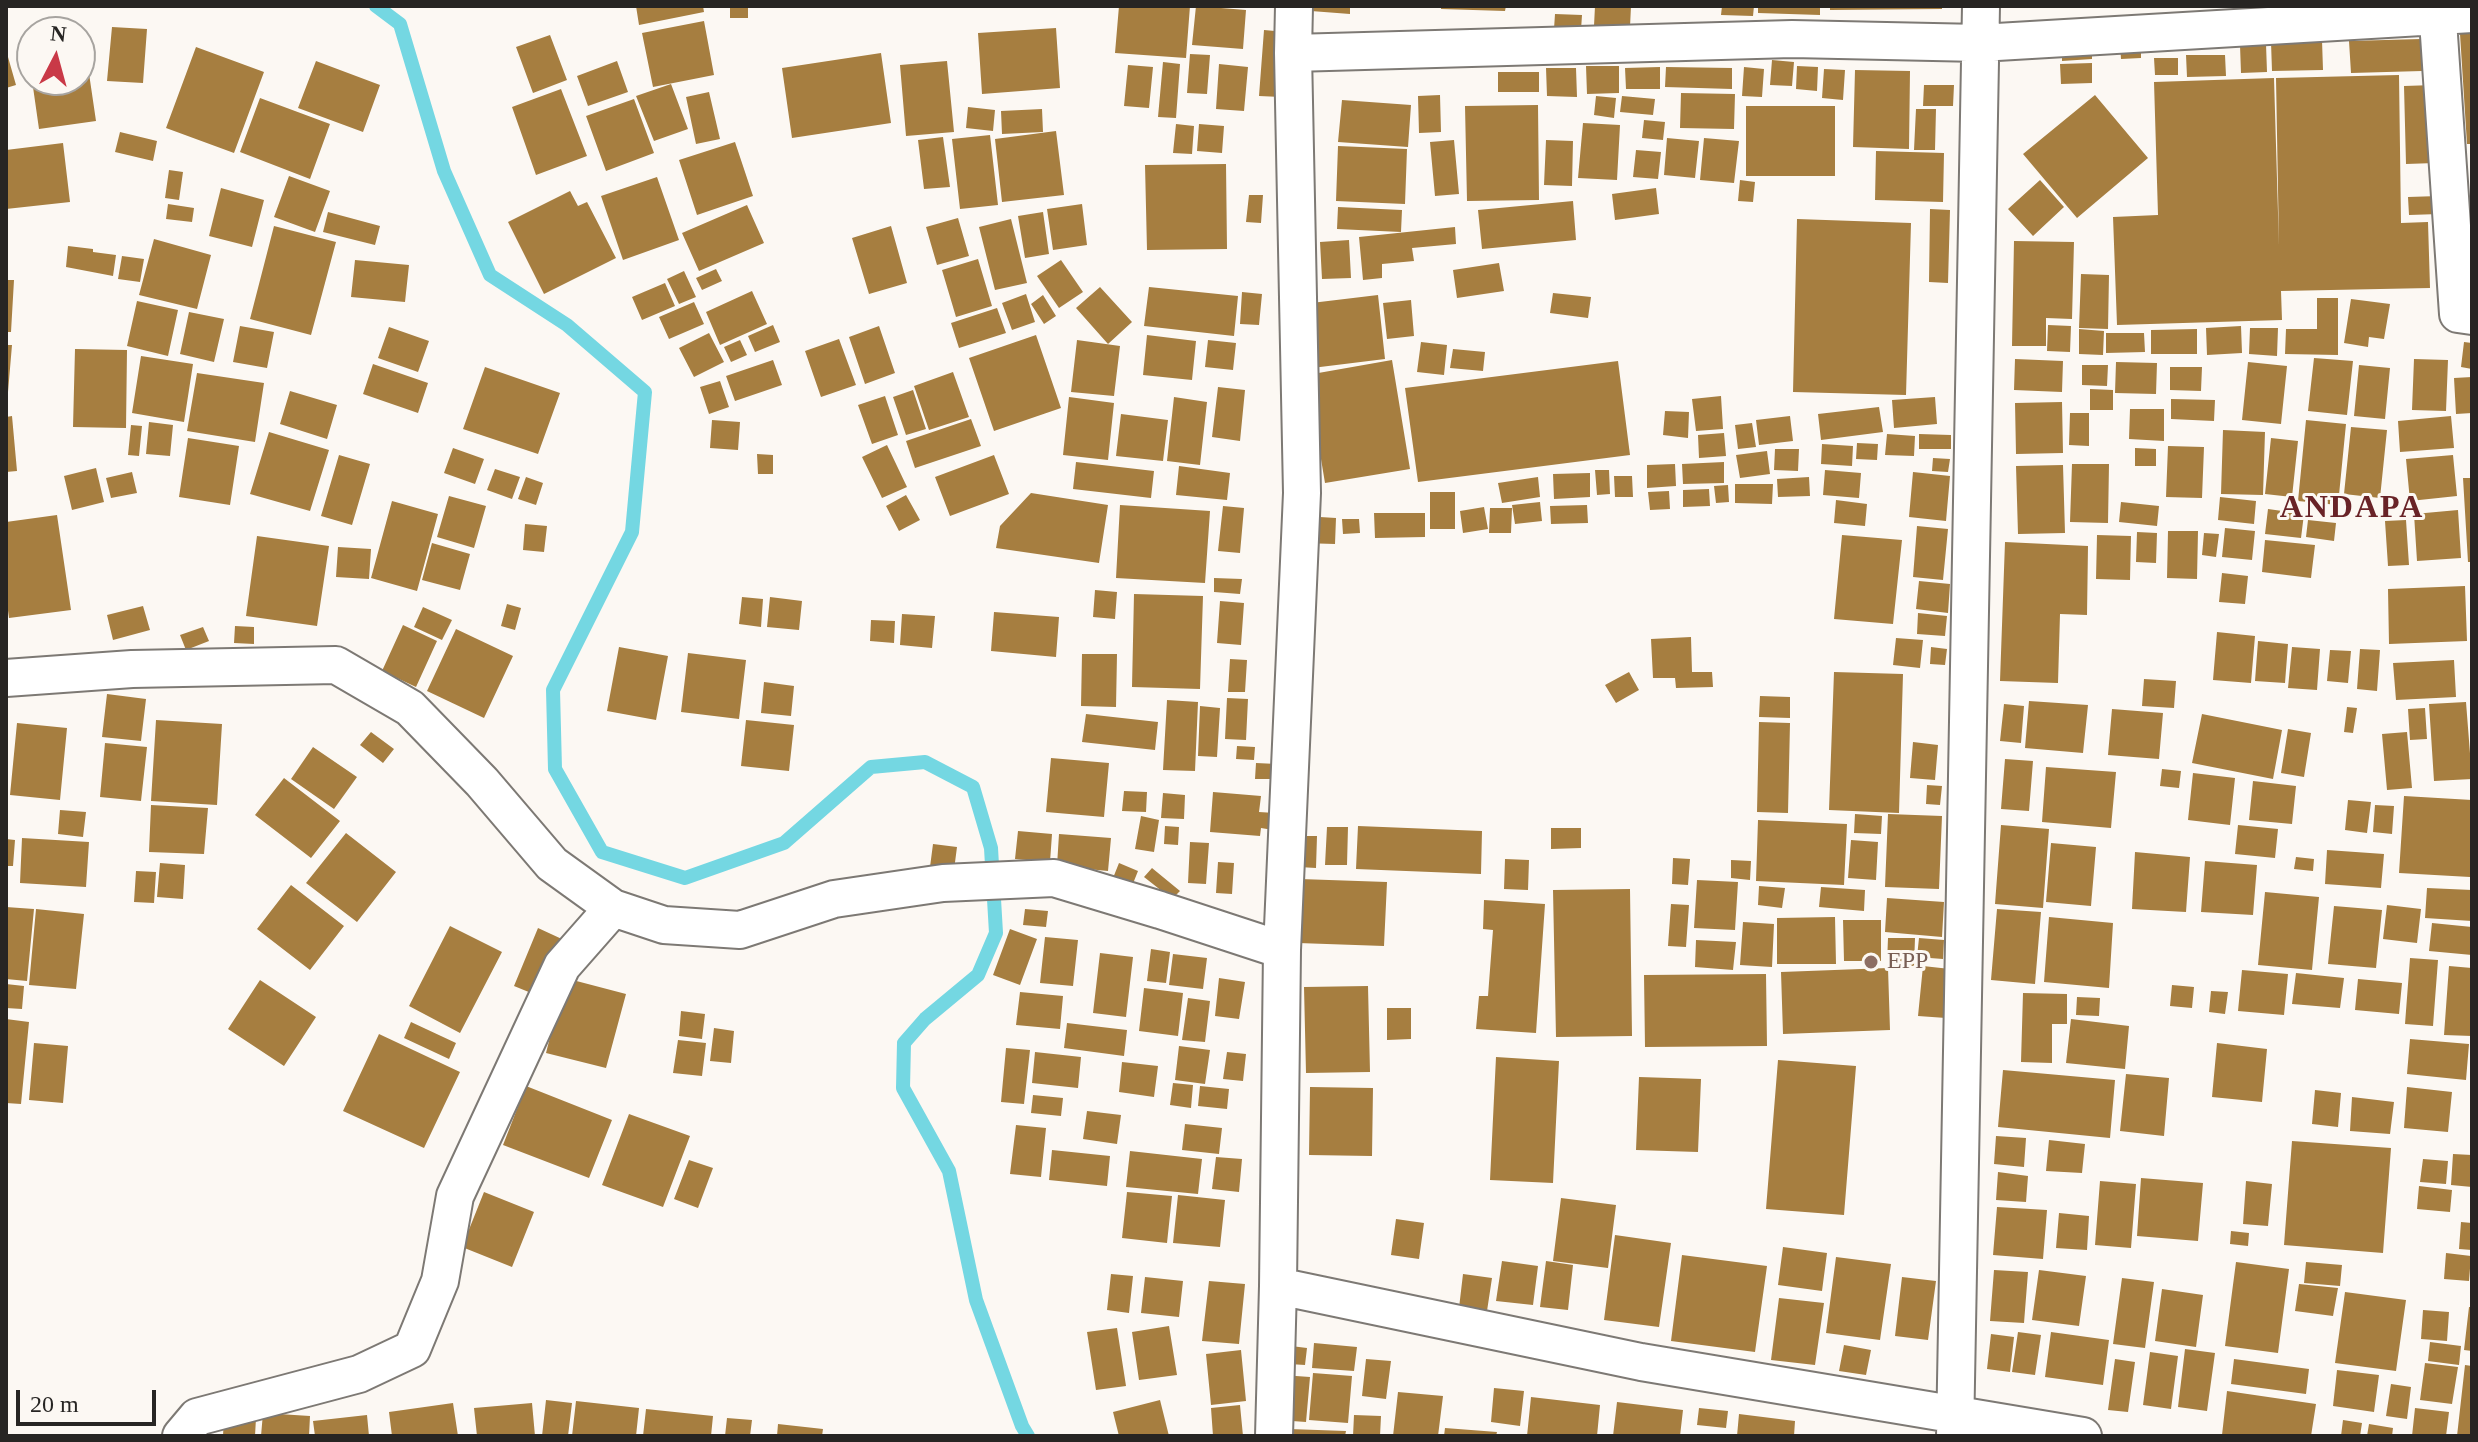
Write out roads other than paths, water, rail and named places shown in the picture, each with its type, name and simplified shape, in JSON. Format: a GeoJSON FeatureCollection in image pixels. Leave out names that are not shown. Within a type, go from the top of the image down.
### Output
{"type":"FeatureCollection","features":[{"type":"Feature","properties":{"kind":"street"},"geometry":{"type":"LineString","coordinates":[[1274,1436],[1282,950],[1302,493],[1294,6]]}},
{"type":"Feature","properties":{"kind":"street"},"geometry":{"type":"LineString","coordinates":[[1955,1426],[1981,6]]}},
{"type":"Feature","properties":{"kind":"street"},"geometry":{"type":"LineString","coordinates":[[1293,53],[1792,39],[1980,43],[2449,12],[2458,314],[2472,316]]}},
{"type":"Feature","properties":{"kind":"street"},"geometry":{"type":"LineString","coordinates":[[6,678],[132,669],[336,665],[410,708],[482,782],[552,864],[613,908],[664,925],[740,930],[834,899],[943,883],[1054,878],[1282,950]]}},
{"type":"Feature","properties":{"kind":"street"},"geometry":{"type":"LineString","coordinates":[[181,1436],[197,1417],[359,1374],[412,1349],[440,1281],[455,1196],[562,966],[613,908]]}},
{"type":"Feature","properties":{"kind":"street"},"geometry":{"type":"LineString","coordinates":[[1278,1286],[1955,1426],[2083,1436]]}},
{"type":"Feature","properties":{"kind":"waterway"},"geometry":{"type":"LineString","coordinates":[[376,6],[400,24],[444,171],[490,275],[567,325],[645,392],[632,532],[553,690],[555,769],[602,852],[685,878],[784,843],[871,767],[925,762],[973,787],[991,848],[996,933],[978,975],[925,1019],[904,1043],[903,1088],[949,1171],[976,1300],[1028,1436]]}},
{"type":"Feature","properties":{"kind":"place","name":"EPP"},"geometry":{"type":"Point","coordinates":[1871,962]}},
{"type":"Feature","properties":{"kind":"district","name":"ANDAPA"},"geometry":{"type":"Point","coordinates":[2352,509]}}]}
